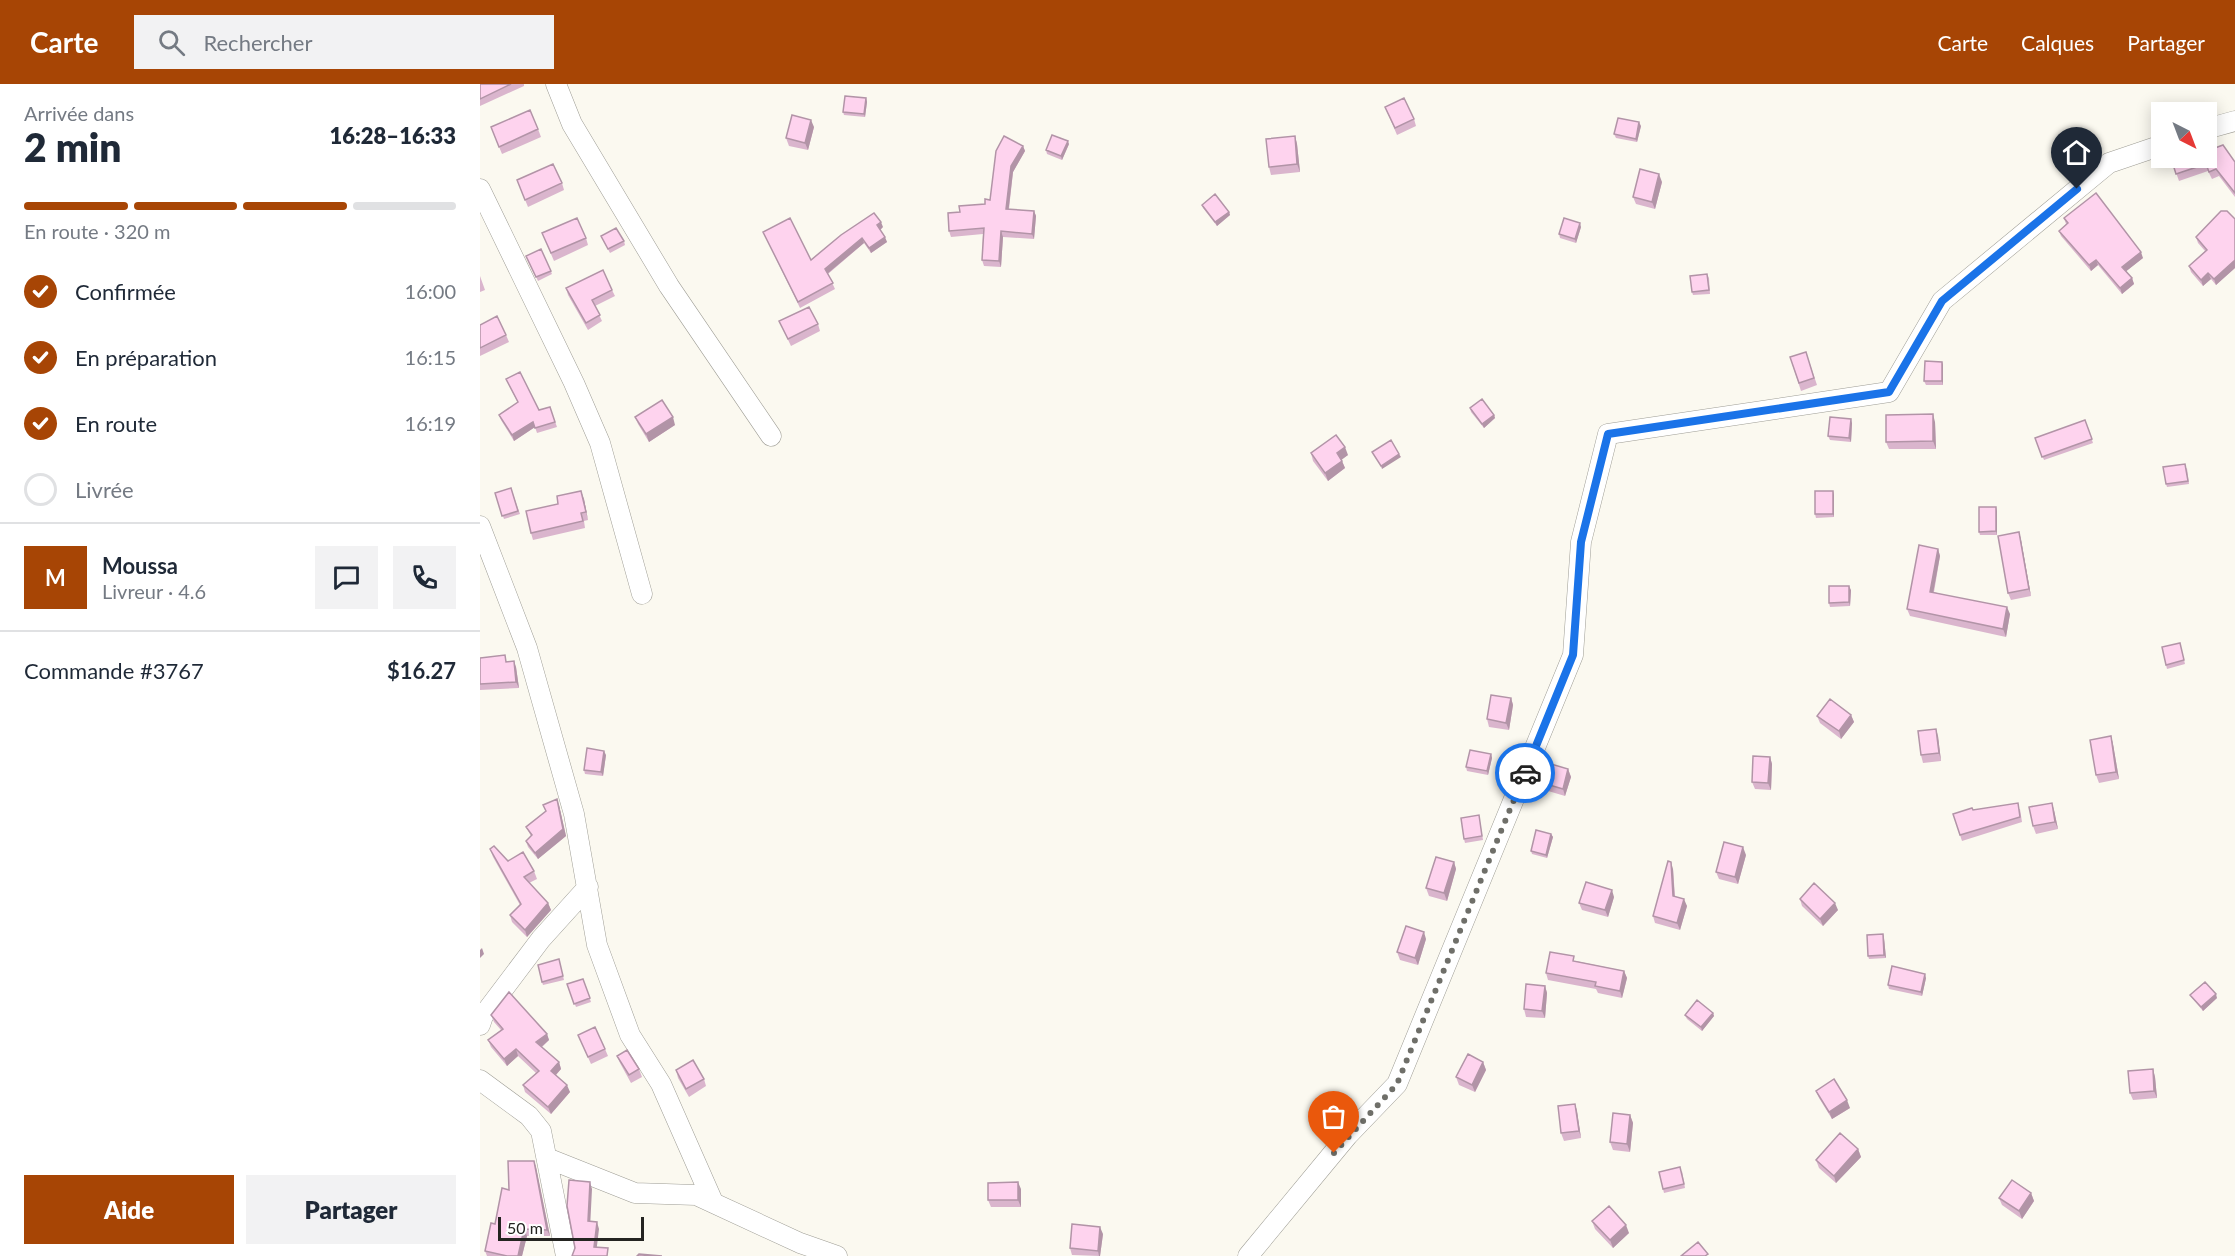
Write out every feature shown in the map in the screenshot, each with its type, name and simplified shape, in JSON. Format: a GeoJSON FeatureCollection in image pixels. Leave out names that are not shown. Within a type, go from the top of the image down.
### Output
{"type":"FeatureCollection","features":[{"type":"Feature","properties":{"kind":"street"},"geometry":{"type":"LineString","coordinates":[[556,84],[572,124],[663,276],[771,436]]}},
{"type":"Feature","properties":{"kind":"street"},"geometry":{"type":"LineString","coordinates":[[2217,126],[2235,121]]}},
{"type":"Feature","properties":{"kind":"street"},"geometry":{"type":"LineString","coordinates":[[1248,1256],[1348,1135],[1397,1084],[1573,655],[1581,542],[1608,434],[1889,392],[1942,301],[2109,163],[2151,149]]}},
{"type":"Feature","properties":{"kind":"street"},"geometry":{"type":"LineString","coordinates":[[480,189],[574,382],[600,443],[642,594]]}},
{"type":"Feature","properties":{"kind":"street"},"geometry":{"type":"LineString","coordinates":[[480,526],[527,648],[574,814],[597,945],[630,1035],[661,1083],[713,1202]]}},
{"type":"Feature","properties":{"kind":"street"},"geometry":{"type":"LineString","coordinates":[[480,1025],[483,1016],[541,939],[588,886]]}},
{"type":"Feature","properties":{"kind":"street"},"geometry":{"type":"LineString","coordinates":[[480,1080],[535,1122],[541,1131],[566,1256]]}},
{"type":"Feature","properties":{"kind":"street"},"geometry":{"type":"LineString","coordinates":[[547,1158],[635,1193],[696,1195],[800,1243],[837,1256]]}},
{"type":"Feature","properties":{"kind":"building"},"geometry":{"type":"Polygon","coordinates":[[[480,84],[511,84],[480,99],[480,84]]]}},
{"type":"Feature","properties":{"kind":"building"},"geometry":{"type":"Polygon","coordinates":[[[845,96],[866,98],[864,114],[843,112],[845,96]]]}},
{"type":"Feature","properties":{"kind":"building"},"geometry":{"type":"Polygon","coordinates":[[[1404,98],[1414,119],[1395,128],[1385,107],[1404,98]]]}},
{"type":"Feature","properties":{"kind":"building"},"geometry":{"type":"Polygon","coordinates":[[[530,110],[538,129],[499,147],[491,127],[530,110]]]}},
{"type":"Feature","properties":{"kind":"building"},"geometry":{"type":"Polygon","coordinates":[[[792,115],[811,120],[805,143],[786,138],[792,115]]]}},
{"type":"Feature","properties":{"kind":"building"},"geometry":{"type":"Polygon","coordinates":[[[1618,118],[1639,122],[1636,139],[1614,134],[1618,118]]]}},
{"type":"Feature","properties":{"kind":"building"},"geometry":{"type":"Polygon","coordinates":[[[1052,135],[1068,141],[1061,156],[1046,150],[1052,135]]]}},
{"type":"Feature","properties":{"kind":"building"},"geometry":{"type":"Polygon","coordinates":[[[1004,136],[1023,146],[1011,166],[1006,209],[1034,211],[1032,234],[1001,231],[999,261],[982,260],[984,228],[949,231],[948,213],[960,212],[959,206],[985,204],[985,199],[990,200],[996,151],[1004,136]]]}},
{"type":"Feature","properties":{"kind":"building"},"geometry":{"type":"Polygon","coordinates":[[[1295,136],[1297,164],[1269,167],[1266,139],[1295,136]]]}},
{"type":"Feature","properties":{"kind":"building"},"geometry":{"type":"Polygon","coordinates":[[[2223,145],[2235,162],[2235,193],[2216,169],[2209,172],[2208,168],[2217,168],[2217,147],[2223,145]]]}},
{"type":"Feature","properties":{"kind":"building"},"geometry":{"type":"Polygon","coordinates":[[[553,164],[562,183],[525,200],[517,180],[553,164]]]}},
{"type":"Feature","properties":{"kind":"building"},"geometry":{"type":"Polygon","coordinates":[[[2174,168],[2194,168],[2176,174],[2174,168]]]}},
{"type":"Feature","properties":{"kind":"building"},"geometry":{"type":"Polygon","coordinates":[[[1640,169],[1659,174],[1652,202],[1633,197],[1640,169]]]}},
{"type":"Feature","properties":{"kind":"building"},"geometry":{"type":"Polygon","coordinates":[[[2096,193],[2141,252],[2122,267],[2132,278],[2120,288],[2096,260],[2089,265],[2059,231],[2068,223],[2064,218],[2096,193]]]}},
{"type":"Feature","properties":{"kind":"building"},"geometry":{"type":"Polygon","coordinates":[[[1215,194],[1229,212],[1215,222],[1202,205],[1215,194]]]}},
{"type":"Feature","properties":{"kind":"building"},"geometry":{"type":"Polygon","coordinates":[[[2221,211],[2227,211],[2235,219],[2235,260],[2214,279],[2208,273],[2201,280],[2189,266],[2207,250],[2196,237],[2221,211]]]}},
{"type":"Feature","properties":{"kind":"building"},"geometry":{"type":"Polygon","coordinates":[[[874,213],[881,222],[877,225],[885,237],[869,248],[862,238],[825,269],[833,283],[798,302],[763,232],[790,218],[811,260],[841,235],[874,213]]]}},
{"type":"Feature","properties":{"kind":"building"},"geometry":{"type":"Polygon","coordinates":[[[577,218],[586,238],[551,253],[542,233],[577,218]]]}},
{"type":"Feature","properties":{"kind":"building"},"geometry":{"type":"Polygon","coordinates":[[[1564,218],[1580,223],[1575,239],[1559,234],[1564,218]]]}},
{"type":"Feature","properties":{"kind":"building"},"geometry":{"type":"Polygon","coordinates":[[[616,228],[624,241],[608,249],[601,236],[616,228]]]}},
{"type":"Feature","properties":{"kind":"building"},"geometry":{"type":"Polygon","coordinates":[[[541,249],[551,271],[536,277],[526,256],[541,249]]]}},
{"type":"Feature","properties":{"kind":"building"},"geometry":{"type":"Polygon","coordinates":[[[603,270],[612,290],[592,300],[600,315],[586,323],[566,288],[603,270]]]}},
{"type":"Feature","properties":{"kind":"building"},"geometry":{"type":"Polygon","coordinates":[[[1707,274],[1709,290],[1692,292],[1690,276],[1707,274]]]}},
{"type":"Feature","properties":{"kind":"building"},"geometry":{"type":"Polygon","coordinates":[[[809,307],[818,324],[788,339],[779,321],[809,307]]]}},
{"type":"Feature","properties":{"kind":"building"},"geometry":{"type":"Polygon","coordinates":[[[497,316],[506,335],[480,348],[480,325],[497,316]]]}},
{"type":"Feature","properties":{"kind":"building"},"geometry":{"type":"Polygon","coordinates":[[[1806,352],[1814,378],[1799,383],[1790,357],[1806,352]]]}},
{"type":"Feature","properties":{"kind":"building"},"geometry":{"type":"Polygon","coordinates":[[[1925,361],[1942,362],[1942,381],[1924,381],[1925,361]]]}},
{"type":"Feature","properties":{"kind":"building"},"geometry":{"type":"Polygon","coordinates":[[[520,372],[539,410],[550,407],[555,422],[535,428],[533,422],[512,435],[499,415],[518,402],[506,379],[520,372]]]}},
{"type":"Feature","properties":{"kind":"building"},"geometry":{"type":"Polygon","coordinates":[[[1482,399],[1494,415],[1482,424],[1470,408],[1482,399]]]}},
{"type":"Feature","properties":{"kind":"building"},"geometry":{"type":"Polygon","coordinates":[[[662,400],[673,417],[646,434],[635,417],[662,400]]]}},
{"type":"Feature","properties":{"kind":"building"},"geometry":{"type":"Polygon","coordinates":[[[1933,414],[1933,441],[1886,442],[1886,415],[1933,414]]]}},
{"type":"Feature","properties":{"kind":"building"},"geometry":{"type":"Polygon","coordinates":[[[1830,417],[1851,419],[1849,438],[1828,436],[1830,417]]]}},
{"type":"Feature","properties":{"kind":"building"},"geometry":{"type":"Polygon","coordinates":[[[2085,420],[2092,439],[2042,457],[2035,438],[2085,420]]]}},
{"type":"Feature","properties":{"kind":"building"},"geometry":{"type":"Polygon","coordinates":[[[1336,435],[1345,447],[1337,453],[1342,461],[1325,473],[1311,453],[1336,435]]]}},
{"type":"Feature","properties":{"kind":"building"},"geometry":{"type":"Polygon","coordinates":[[[1391,440],[1399,454],[1381,466],[1372,452],[1391,440]]]}},
{"type":"Feature","properties":{"kind":"building"},"geometry":{"type":"Polygon","coordinates":[[[2185,464],[2188,481],[2166,484],[2163,467],[2185,464]]]}},
{"type":"Feature","properties":{"kind":"building"},"geometry":{"type":"Polygon","coordinates":[[[511,488],[518,511],[502,516],[495,493],[511,488]]]}},
{"type":"Feature","properties":{"kind":"building"},"geometry":{"type":"Polygon","coordinates":[[[581,491],[586,512],[581,513],[583,521],[531,533],[526,511],[558,504],[557,496],[581,491]]]}},
{"type":"Feature","properties":{"kind":"building"},"geometry":{"type":"Polygon","coordinates":[[[1815,491],[1833,491],[1833,514],[1815,514],[1815,491]]]}},
{"type":"Feature","properties":{"kind":"building"},"geometry":{"type":"Polygon","coordinates":[[[1979,507],[1996,507],[1996,531],[1979,532],[1979,507]]]}},
{"type":"Feature","properties":{"kind":"building"},"geometry":{"type":"Polygon","coordinates":[[[2019,532],[2029,589],[2008,593],[1998,536],[2019,532]]]}},
{"type":"Feature","properties":{"kind":"building"},"geometry":{"type":"Polygon","coordinates":[[[1919,545],[1938,549],[1930,592],[2007,607],[2003,629],[1907,609],[1919,545]]]}},
{"type":"Feature","properties":{"kind":"building"},"geometry":{"type":"Polygon","coordinates":[[[1829,586],[1849,586],[1849,602],[1829,603],[1829,586]]]}},
{"type":"Feature","properties":{"kind":"building"},"geometry":{"type":"Polygon","coordinates":[[[2180,643],[2184,660],[2166,665],[2162,647],[2180,643]]]}},
{"type":"Feature","properties":{"kind":"building"},"geometry":{"type":"Polygon","coordinates":[[[505,655],[506,662],[514,661],[516,682],[480,684],[480,658],[505,655]]]}},
{"type":"Feature","properties":{"kind":"building"},"geometry":{"type":"Polygon","coordinates":[[[1491,695],[1511,698],[1506,723],[1487,719],[1491,695]]]}},
{"type":"Feature","properties":{"kind":"building"},"geometry":{"type":"Polygon","coordinates":[[[1830,699],[1851,715],[1839,731],[1817,716],[1830,699]]]}},
{"type":"Feature","properties":{"kind":"building"},"geometry":{"type":"Polygon","coordinates":[[[1936,729],[1939,753],[1921,755],[1918,731],[1936,729]]]}},
{"type":"Feature","properties":{"kind":"building"},"geometry":{"type":"Polygon","coordinates":[[[2111,736],[2116,772],[2096,775],[2090,740],[2111,736]]]}},
{"type":"Feature","properties":{"kind":"building"},"geometry":{"type":"Polygon","coordinates":[[[587,748],[604,751],[601,772],[584,770],[587,748]]]}},
{"type":"Feature","properties":{"kind":"building"},"geometry":{"type":"Polygon","coordinates":[[[1470,750],[1491,754],[1487,771],[1466,767],[1470,750]]]}},
{"type":"Feature","properties":{"kind":"building"},"geometry":{"type":"Polygon","coordinates":[[[1753,756],[1770,757],[1768,783],[1752,782],[1753,756]]]}},
{"type":"Feature","properties":{"kind":"building"},"geometry":{"type":"Polygon","coordinates":[[[1541,761],[1568,769],[1563,789],[1536,781],[1541,761]]]}},
{"type":"Feature","properties":{"kind":"building"},"geometry":{"type":"Polygon","coordinates":[[[557,799],[563,829],[535,853],[526,841],[532,835],[526,827],[546,811],[543,805],[557,799]]]}},
{"type":"Feature","properties":{"kind":"building"},"geometry":{"type":"Polygon","coordinates":[[[2018,803],[2020,817],[1960,835],[1953,814],[1972,808],[1973,810],[2018,803]]]}},
{"type":"Feature","properties":{"kind":"building"},"geometry":{"type":"Polygon","coordinates":[[[2052,803],[2055,822],[2033,826],[2029,807],[2052,803]]]}},
{"type":"Feature","properties":{"kind":"building"},"geometry":{"type":"Polygon","coordinates":[[[1479,815],[1482,836],[1464,839],[1461,818],[1479,815]]]}},
{"type":"Feature","properties":{"kind":"building"},"geometry":{"type":"Polygon","coordinates":[[[1536,830],[1551,834],[1546,855],[1531,851],[1536,830]]]}},
{"type":"Feature","properties":{"kind":"building"},"geometry":{"type":"Polygon","coordinates":[[[1724,842],[1743,847],[1735,877],[1716,872],[1724,842]]]}},
{"type":"Feature","properties":{"kind":"building"},"geometry":{"type":"Polygon","coordinates":[[[494,846],[508,861],[523,852],[534,871],[524,877],[548,903],[525,930],[510,915],[521,904],[490,849],[494,846]]]}},
{"type":"Feature","properties":{"kind":"building"},"geometry":{"type":"Polygon","coordinates":[[[1436,857],[1454,862],[1444,893],[1426,888],[1436,857]]]}},
{"type":"Feature","properties":{"kind":"building"},"geometry":{"type":"Polygon","coordinates":[[[1668,861],[1671,862],[1673,896],[1684,899],[1677,923],[1653,916],[1668,861]]]}},
{"type":"Feature","properties":{"kind":"building"},"geometry":{"type":"Polygon","coordinates":[[[1586,882],[1612,890],[1605,910],[1579,903],[1586,882]]]}},
{"type":"Feature","properties":{"kind":"building"},"geometry":{"type":"Polygon","coordinates":[[[1814,883],[1835,903],[1820,919],[1800,899],[1814,883]]]}},
{"type":"Feature","properties":{"kind":"building"},"geometry":{"type":"Polygon","coordinates":[[[1406,926],[1424,932],[1415,958],[1397,952],[1406,926]]]}},
{"type":"Feature","properties":{"kind":"building"},"geometry":{"type":"Polygon","coordinates":[[[1883,934],[1884,955],[1868,956],[1867,935],[1883,934]]]}},
{"type":"Feature","properties":{"kind":"building"},"geometry":{"type":"Polygon","coordinates":[[[1550,952],[1574,956],[1573,961],[1624,971],[1620,991],[1595,986],[1596,982],[1546,973],[1550,952]]]}},
{"type":"Feature","properties":{"kind":"building"},"geometry":{"type":"Polygon","coordinates":[[[559,959],[563,976],[542,982],[538,965],[559,959]]]}},
{"type":"Feature","properties":{"kind":"building"},"geometry":{"type":"Polygon","coordinates":[[[1892,966],[1925,974],[1921,992],[1888,985],[1892,966]]]}},
{"type":"Feature","properties":{"kind":"building"},"geometry":{"type":"Polygon","coordinates":[[[583,979],[590,998],[574,1004],[567,984],[583,979]]]}},
{"type":"Feature","properties":{"kind":"building"},"geometry":{"type":"Polygon","coordinates":[[[2205,982],[2216,994],[2201,1007],[2190,995],[2205,982]]]}},
{"type":"Feature","properties":{"kind":"building"},"geometry":{"type":"Polygon","coordinates":[[[1526,984],[1545,986],[1542,1011],[1524,1009],[1526,984]]]}},
{"type":"Feature","properties":{"kind":"building"},"geometry":{"type":"Polygon","coordinates":[[[509,992],[547,1034],[536,1042],[559,1062],[551,1071],[567,1085],[548,1107],[523,1085],[539,1071],[516,1049],[504,1059],[488,1040],[503,1029],[491,1015],[509,992]]]}},
{"type":"Feature","properties":{"kind":"building"},"geometry":{"type":"Polygon","coordinates":[[[1697,1000],[1713,1013],[1701,1027],[1685,1015],[1697,1000]]]}},
{"type":"Feature","properties":{"kind":"building"},"geometry":{"type":"Polygon","coordinates":[[[595,1027],[605,1049],[588,1057],[578,1035],[595,1027]]]}},
{"type":"Feature","properties":{"kind":"building"},"geometry":{"type":"Polygon","coordinates":[[[627,1050],[639,1069],[629,1075],[617,1056],[627,1050]]]}},
{"type":"Feature","properties":{"kind":"building"},"geometry":{"type":"Polygon","coordinates":[[[1468,1054],[1483,1062],[1472,1085],[1456,1077],[1468,1054]]]}},
{"type":"Feature","properties":{"kind":"building"},"geometry":{"type":"Polygon","coordinates":[[[693,1060],[704,1079],[686,1089],[676,1070],[693,1060]]]}},
{"type":"Feature","properties":{"kind":"building"},"geometry":{"type":"Polygon","coordinates":[[[2153,1069],[2154,1091],[2130,1093],[2128,1071],[2153,1069]]]}},
{"type":"Feature","properties":{"kind":"building"},"geometry":{"type":"Polygon","coordinates":[[[1834,1079],[1847,1100],[1829,1112],[1816,1091],[1834,1079]]]}},
{"type":"Feature","properties":{"kind":"building"},"geometry":{"type":"Polygon","coordinates":[[[1575,1104],[1579,1131],[1561,1133],[1558,1106],[1575,1104]]]}},
{"type":"Feature","properties":{"kind":"building"},"geometry":{"type":"Polygon","coordinates":[[[1613,1113],[1630,1115],[1627,1144],[1610,1142],[1613,1113]]]}},
{"type":"Feature","properties":{"kind":"building"},"geometry":{"type":"Polygon","coordinates":[[[1840,1133],[1858,1149],[1834,1176],[1816,1160],[1840,1133]]]}},
{"type":"Feature","properties":{"kind":"building"},"geometry":{"type":"Polygon","coordinates":[[[508,1161],[534,1161],[547,1230],[524,1229],[518,1256],[485,1251],[491,1223],[495,1224],[502,1188],[509,1190],[508,1161]]]}},
{"type":"Feature","properties":{"kind":"building"},"geometry":{"type":"Polygon","coordinates":[[[1680,1167],[1684,1184],[1663,1189],[1659,1172],[1680,1167]]]}},
{"type":"Feature","properties":{"kind":"building"},"geometry":{"type":"Polygon","coordinates":[[[569,1180],[590,1182],[588,1221],[597,1222],[594,1247],[608,1248],[607,1256],[572,1256],[575,1248],[567,1206],[569,1180]]]}},
{"type":"Feature","properties":{"kind":"building"},"geometry":{"type":"Polygon","coordinates":[[[2012,1180],[2031,1193],[2019,1211],[1999,1198],[2012,1180]]]}},
{"type":"Feature","properties":{"kind":"building"},"geometry":{"type":"Polygon","coordinates":[[[1018,1182],[1018,1200],[988,1200],[988,1183],[1018,1182]]]}},
{"type":"Feature","properties":{"kind":"building"},"geometry":{"type":"Polygon","coordinates":[[[1609,1206],[1626,1225],[1610,1240],[1592,1221],[1609,1206]]]}},
{"type":"Feature","properties":{"kind":"building"},"geometry":{"type":"Polygon","coordinates":[[[1072,1224],[1100,1227],[1098,1251],[1070,1248],[1072,1224]]]}},
{"type":"Feature","properties":{"kind":"building"},"geometry":{"type":"Polygon","coordinates":[[[1698,1242],[1708,1254],[1681,1256],[1698,1242]]]}},
{"type":"Feature","properties":{"kind":"building"},"geometry":{"type":"Polygon","coordinates":[[[639,1254],[662,1256],[637,1256],[639,1254]]]}},
{"type":"Feature","properties":{"kind":"way so far"},"geometry":{"type":"LineString","coordinates":[[1334,1153],[1397,1084],[1525,773]]}},
{"type":"Feature","properties":{"kind":"route"},"geometry":{"type":"LineString","coordinates":[[1525,773],[1573,655],[1581,542],[1608,434],[1889,392],[1942,301],[2077,189]]}}]}
